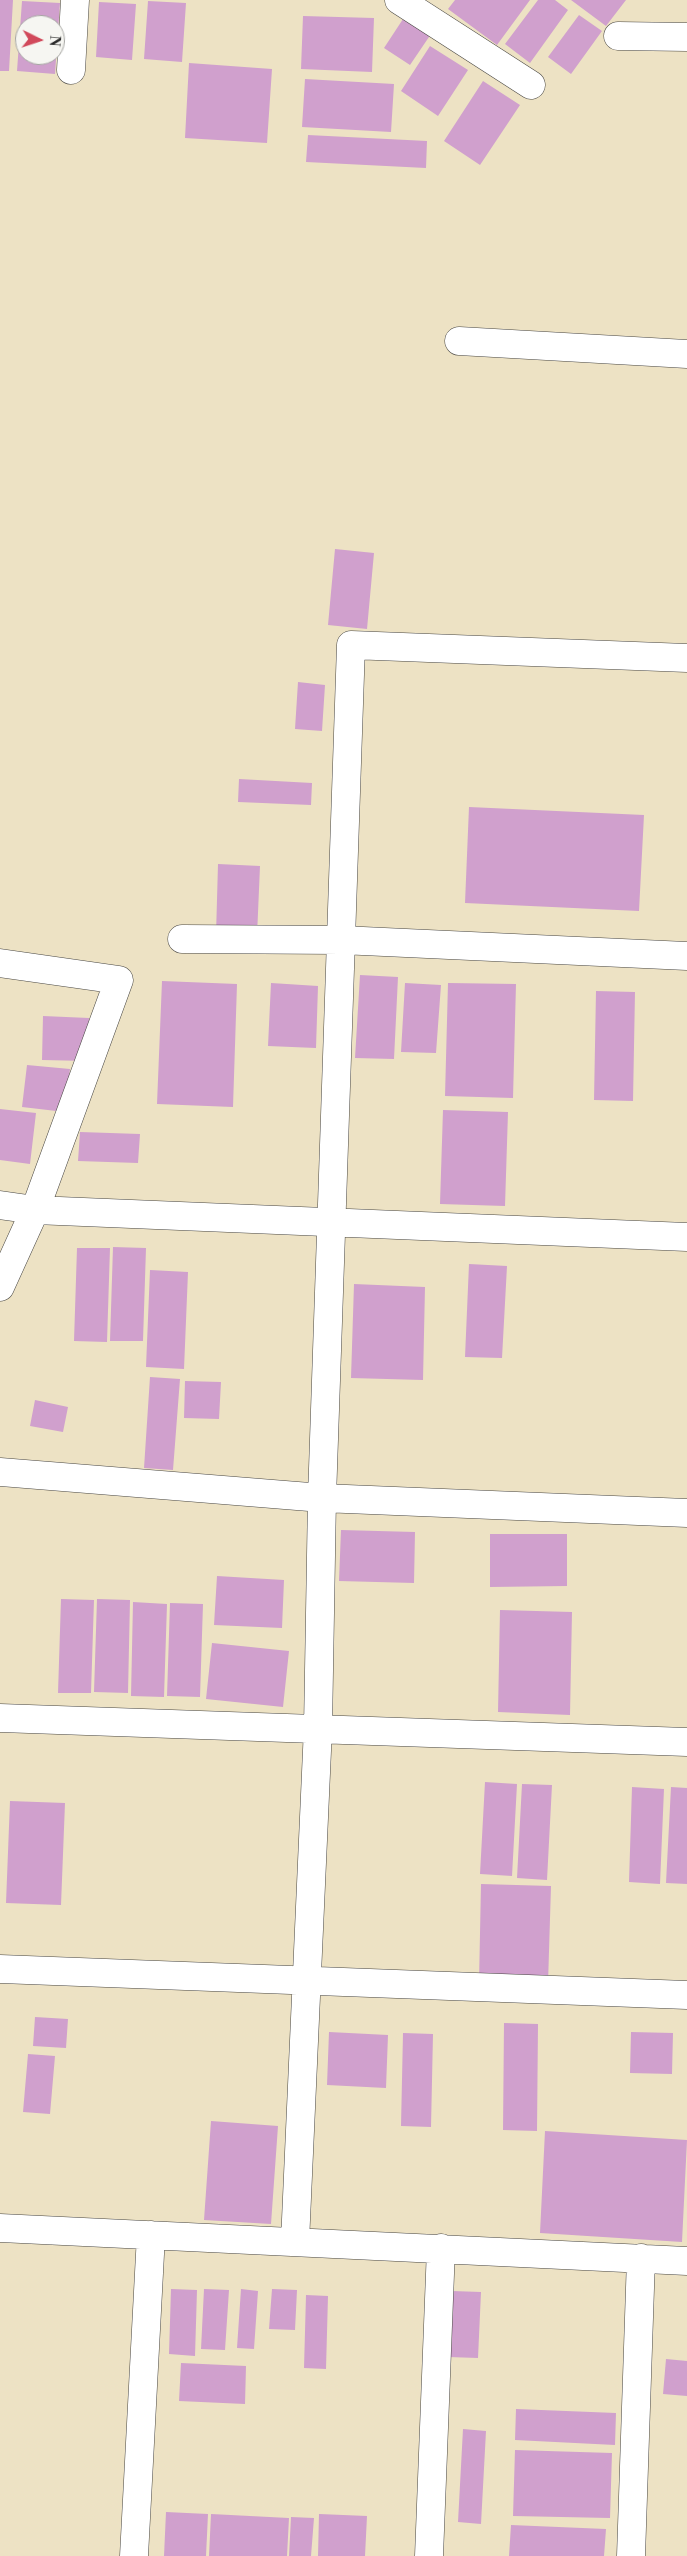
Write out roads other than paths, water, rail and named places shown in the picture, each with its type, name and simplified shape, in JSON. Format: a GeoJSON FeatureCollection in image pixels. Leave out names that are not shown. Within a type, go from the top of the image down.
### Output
{"type":"FeatureCollection","features":[{"type":"Feature","properties":{"kind":"street"},"geometry":{"type":"LineString","coordinates":[[71,70],[74,0]]}},
{"type":"Feature","properties":{"kind":"street"},"geometry":{"type":"LineString","coordinates":[[399,0],[531,85]]}},
{"type":"Feature","properties":{"kind":"street"},"geometry":{"type":"LineString","coordinates":[[618,36],[687,37]]}},
{"type":"Feature","properties":{"kind":"street"},"geometry":{"type":"LineString","coordinates":[[459,341],[687,354]]}},
{"type":"Feature","properties":{"kind":"street"},"geometry":{"type":"LineString","coordinates":[[295,2242],[318,1728],[330,1222],[351,645],[687,658]]}},
{"type":"Feature","properties":{"kind":"street"},"geometry":{"type":"LineString","coordinates":[[182,939],[341,940],[687,956]]}},
{"type":"Feature","properties":{"kind":"street"},"geometry":{"type":"LineString","coordinates":[[0,962],[118,980],[35,1210],[0,1287]]}},
{"type":"Feature","properties":{"kind":"street"},"geometry":{"type":"LineString","coordinates":[[0,1205],[35,1210],[687,1236]]}},
{"type":"Feature","properties":{"kind":"street"},"geometry":{"type":"LineString","coordinates":[[0,1472],[322,1498],[687,1513]]}},
{"type":"Feature","properties":{"kind":"street"},"geometry":{"type":"LineString","coordinates":[[0,1718],[687,1742]]}},
{"type":"Feature","properties":{"kind":"street"},"geometry":{"type":"LineString","coordinates":[[0,1969],[687,1995]]}},
{"type":"Feature","properties":{"kind":"street"},"geometry":{"type":"LineString","coordinates":[[0,2228],[687,2261]]}},
{"type":"Feature","properties":{"kind":"street"},"geometry":{"type":"LineString","coordinates":[[134,2556],[151,2235]]}},
{"type":"Feature","properties":{"kind":"street"},"geometry":{"type":"LineString","coordinates":[[429,2556],[441,2248]]}},
{"type":"Feature","properties":{"kind":"street"},"geometry":{"type":"LineString","coordinates":[[631,2556],[641,2258]]}}]}
